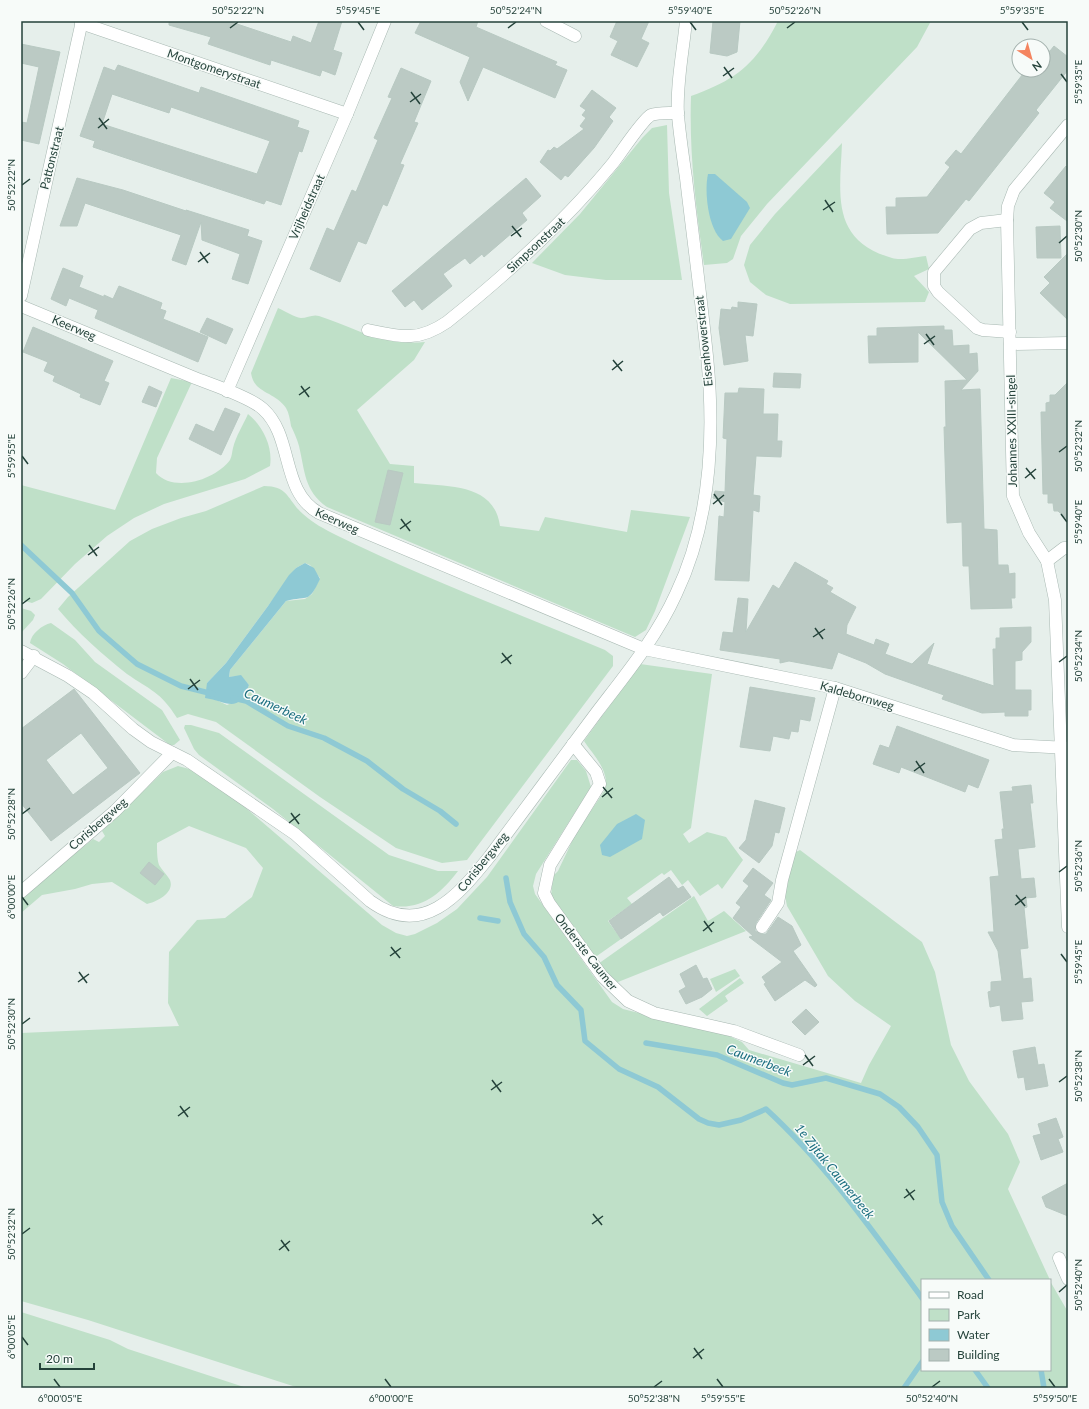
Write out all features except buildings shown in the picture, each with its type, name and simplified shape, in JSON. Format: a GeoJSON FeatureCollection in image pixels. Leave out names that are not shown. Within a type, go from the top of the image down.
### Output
{"type":"FeatureCollection","features":[{"type":"Feature","properties":{"kind":"street","name":"Vrijheidstraat"},"geometry":{"type":"LineString","coordinates":[[227,391],[347,114],[385,21]]}},
{"type":"Feature","properties":{"kind":"street"},"geometry":{"type":"LineString","coordinates":[[546,21],[575,36]]}},
{"type":"Feature","properties":{"kind":"street","name":"Eisenhowerstraat"},"geometry":{"type":"LineString","coordinates":[[644,650],[661,624],[677,592],[690,557],[701,520],[711,442],[707,357],[678,113],[686,21]]}},
{"type":"Feature","properties":{"kind":"street","name":"Montgomerystraat"},"geometry":{"type":"LineString","coordinates":[[82,22],[347,114]]}},
{"type":"Feature","properties":{"kind":"street","name":"Pattonstraat"},"geometry":{"type":"LineString","coordinates":[[21,296],[82,22]]}},
{"type":"Feature","properties":{"kind":"street","name":"Simpsonstraat"},"geometry":{"type":"LineString","coordinates":[[368,330],[394,336],[415,336],[433,332],[447,322],[551,233],[590,192],[651,115],[678,113]]}},
{"type":"Feature","properties":{"kind":"street","name":"Johannes XXIII-singel"},"geometry":{"type":"LineString","coordinates":[[1068,125],[1014,190],[1008,206],[1007,220],[1013,496],[1029,533],[1047,561],[1055,600],[1065,749],[1068,927]]}},
{"type":"Feature","properties":{"kind":"street"},"geometry":{"type":"LineString","coordinates":[[1007,220],[981,222],[970,229],[938,266],[933,279],[934,286],[938,292],[977,328],[1010,338],[1068,344]]}},
{"type":"Feature","properties":{"kind":"street","name":"Keerweg"},"geometry":{"type":"LineString","coordinates":[[21,306],[227,391],[263,409],[270,416],[278,430],[298,494],[307,507],[644,650]]}},
{"type":"Feature","properties":{"kind":"street"},"geometry":{"type":"LineString","coordinates":[[1047,561],[1064,548],[1068,548]]}},
{"type":"Feature","properties":{"kind":"street","name":"Kaldebornweg"},"geometry":{"type":"LineString","coordinates":[[644,650],[835,688],[1013,745],[1065,749]]}},
{"type":"Feature","properties":{"kind":"street","name":"Corisbergweg"},"geometry":{"type":"LineString","coordinates":[[21,651],[34,656],[68,676],[93,694],[133,729],[172,753],[187,760],[295,834],[383,911],[397,916],[410,916],[436,909],[460,892],[488,858],[644,650]]}},
{"type":"Feature","properties":{"kind":"street"},"geometry":{"type":"LineString","coordinates":[[21,673],[34,656]]}},
{"type":"Feature","properties":{"kind":"street"},"geometry":{"type":"LineString","coordinates":[[762,927],[778,903],[782,880],[835,688]]}},
{"type":"Feature","properties":{"kind":"street","name":"Onderste Caumer"},"geometry":{"type":"LineString","coordinates":[[573,744],[596,772],[600,784],[550,865],[544,893],[549,903],[602,976],[628,1001],[654,1013],[734,1031],[799,1055]]}},
{"type":"Feature","properties":{"kind":"street","name":"Corisbergweg"},"geometry":{"type":"LineString","coordinates":[[21,892],[115,811],[172,753]]}},
{"type":"Feature","properties":{"kind":"street"},"geometry":{"type":"LineString","coordinates":[[1059,1258],[1068,1279]]}},
{"type":"Feature","properties":{"kind":"green space"},"geometry":{"type":"Polygon","coordinates":[[[778,21],[931,21],[917,47],[767,204],[741,236],[733,259],[727,263],[704,265],[692,160],[691,96],[720,84],[733,77],[743,69],[761,49],[778,21]]]}},
{"type":"Feature","properties":{"kind":"green space"},"geometry":{"type":"Polygon","coordinates":[[[667,125],[669,193],[682,280],[606,280],[565,275],[532,263],[580,214],[643,137],[652,128],[667,125]]]}},
{"type":"Feature","properties":{"kind":"green space"},"geometry":{"type":"Polygon","coordinates":[[[842,143],[840,180],[841,197],[843,213],[848,227],[858,240],[872,250],[892,258],[904,259],[926,256],[929,269],[914,276],[929,292],[925,302],[790,304],[766,295],[750,282],[744,265],[750,245],[775,214],[842,143]]]}},
{"type":"Feature","properties":{"kind":"green space"},"geometry":{"type":"Polygon","coordinates":[[[278,308],[301,318],[314,315],[319,316],[383,339],[410,343],[425,342],[414,360],[357,410],[390,464],[414,466],[414,483],[441,485],[468,490],[489,502],[496,512],[500,526],[539,531],[545,517],[627,532],[631,510],[690,517],[655,611],[646,630],[635,637],[327,507],[319,501],[310,487],[304,472],[299,446],[286,408],[276,398],[256,385],[251,373],[278,308]]]}},
{"type":"Feature","properties":{"kind":"green space"},"geometry":{"type":"Polygon","coordinates":[[[171,378],[192,382],[157,458],[156,473],[164,479],[183,483],[194,482],[215,473],[230,460],[236,439],[248,414],[266,437],[271,459],[270,466],[245,479],[164,504],[134,518],[107,536],[75,564],[41,599],[32,603],[21,600],[21,485],[115,510],[171,378]]]}},
{"type":"Feature","properties":{"kind":"green space"},"geometry":{"type":"Polygon","coordinates":[[[264,486],[278,488],[287,495],[298,509],[307,517],[319,526],[336,535],[402,566],[605,650],[613,656],[613,666],[467,860],[442,863],[396,848],[320,797],[216,722],[188,714],[177,718],[166,702],[109,659],[82,635],[58,609],[68,597],[130,541],[152,529],[181,518],[206,511],[264,486]],[[305,563],[296,568],[226,663],[207,683],[214,699],[227,705],[243,698],[249,685],[241,676],[229,677],[230,670],[286,601],[305,599],[312,594],[320,578],[310,565],[305,563]]]}},
{"type":"Feature","properties":{"kind":"green space"},"geometry":{"type":"Polygon","coordinates":[[[21,608],[31,611],[35,615],[33,620],[21,633],[21,608]]]}},
{"type":"Feature","properties":{"kind":"green space"},"geometry":{"type":"Polygon","coordinates":[[[51,623],[75,640],[95,662],[162,710],[180,740],[174,745],[170,745],[63,664],[30,643],[32,636],[38,630],[51,623]]]}},
{"type":"Feature","properties":{"kind":"green space"},"geometry":{"type":"Polygon","coordinates":[[[640,664],[712,674],[691,828],[683,834],[689,843],[707,832],[726,837],[743,860],[722,889],[718,884],[700,896],[688,880],[682,885],[671,870],[664,875],[662,873],[627,898],[632,904],[608,921],[621,939],[594,958],[551,897],[553,876],[558,871],[576,833],[605,790],[606,783],[603,770],[584,741],[640,664]]]}},
{"type":"Feature","properties":{"kind":"green space"},"geometry":{"type":"Polygon","coordinates":[[[185,725],[191,725],[219,733],[389,855],[438,871],[458,871],[438,893],[430,898],[404,907],[393,906],[273,809],[199,755],[194,749],[184,728],[185,725]]]}},
{"type":"Feature","properties":{"kind":"green space"},"geometry":{"type":"Polygon","coordinates":[[[571,760],[577,760],[586,771],[591,787],[536,874],[533,886],[535,894],[612,1002],[623,1009],[727,1035],[742,1042],[749,1050],[861,1083],[869,1065],[891,1026],[855,1001],[828,976],[787,906],[785,896],[794,853],[800,850],[922,942],[935,972],[951,1045],[969,1081],[1008,1134],[1020,1162],[1008,1189],[1050,1279],[921,1279],[921,1371],[1051,1371],[1051,1283],[1068,1312],[1068,1388],[299,1388],[88,1320],[21,1301],[21,1033],[179,1026],[168,1003],[169,952],[197,920],[225,918],[252,897],[263,868],[246,848],[189,826],[157,843],[157,857],[159,865],[170,880],[171,885],[167,893],[160,899],[147,904],[112,882],[92,884],[75,889],[42,895],[21,913],[21,897],[93,839],[99,842],[105,836],[102,831],[163,772],[178,766],[197,771],[225,790],[382,925],[396,933],[407,936],[415,934],[437,923],[457,909],[487,877],[571,760]]]}},
{"type":"Feature","properties":{"kind":"green space"},"geometry":{"type":"Polygon","coordinates":[[[694,896],[708,921],[724,911],[746,931],[613,984],[598,964],[694,896]]]}},
{"type":"Feature","properties":{"kind":"green space"},"geometry":{"type":"Polygon","coordinates":[[[735,969],[740,976],[716,992],[710,979],[735,969]]]}},
{"type":"Feature","properties":{"kind":"green space"},"geometry":{"type":"Polygon","coordinates":[[[740,978],[744,983],[725,996],[728,1001],[707,1016],[699,1009],[740,978]]]}},
{"type":"Feature","properties":{"kind":"green space"},"geometry":{"type":"Polygon","coordinates":[[[21,1312],[110,1340],[128,1349],[247,1388],[21,1388],[21,1312]]]}},
{"type":"Feature","properties":{"kind":"water"},"geometry":{"type":"Polygon","coordinates":[[[708,174],[715,174],[747,202],[750,208],[731,239],[723,241],[718,236],[714,228],[708,210],[708,174]]]}},
{"type":"Feature","properties":{"kind":"water"},"geometry":{"type":"Polygon","coordinates":[[[305,563],[314,568],[320,579],[313,592],[307,597],[286,601],[230,670],[229,677],[241,675],[249,685],[241,700],[231,704],[205,698],[207,683],[226,663],[289,575],[296,568],[305,563]]]}},
{"type":"Feature","properties":{"kind":"water"},"geometry":{"type":"Polygon","coordinates":[[[636,814],[645,820],[642,839],[610,857],[602,855],[600,845],[617,824],[636,814]]]}},
{"type":"Feature","properties":{"kind":"waterway","name":"Caumerbeek"},"geometry":{"type":"LineString","coordinates":[[21,545],[72,593],[99,631],[137,664],[181,686],[213,694]]}},
{"type":"Feature","properties":{"kind":"waterway","name":"Caumerbeek"},"geometry":{"type":"LineString","coordinates":[[233,698],[246,701],[288,726],[324,738],[367,761],[403,789],[440,811],[456,824]]}},
{"type":"Feature","properties":{"kind":"waterway","name":"1e Zijtak Caumerbeek"},"geometry":{"type":"LineString","coordinates":[[506,878],[510,902],[524,934],[544,957],[557,985],[581,1010],[585,1041],[619,1069],[658,1087],[699,1119],[708,1123],[719,1125],[741,1120],[766,1109],[788,1130],[829,1176],[921,1297]]}},
{"type":"Feature","properties":{"kind":"waterway","name":"Caumerbeek"},"geometry":{"type":"LineString","coordinates":[[480,918],[498,921]]}},
{"type":"Feature","properties":{"kind":"waterway","name":"Caumerbeek"},"geometry":{"type":"LineString","coordinates":[[646,1043],[717,1055],[783,1083],[792,1085],[826,1078],[880,1094],[899,1107],[918,1127],[937,1155],[942,1202],[952,1226],[988,1279]]}},
{"type":"Feature","properties":{"kind":"waterway","name":"1e Zijtak Caumerbeek"},"geometry":{"type":"LineString","coordinates":[[904,1388],[921,1363]]}},
{"type":"Feature","properties":{"kind":"waterway"},"geometry":{"type":"LineString","coordinates":[[976,1371],[988,1388]]}},
{"type":"Feature","properties":{"kind":"waterway","name":"Caumerbeek"},"geometry":{"type":"LineString","coordinates":[[1041,1371],[1044,1388]]}}]}
